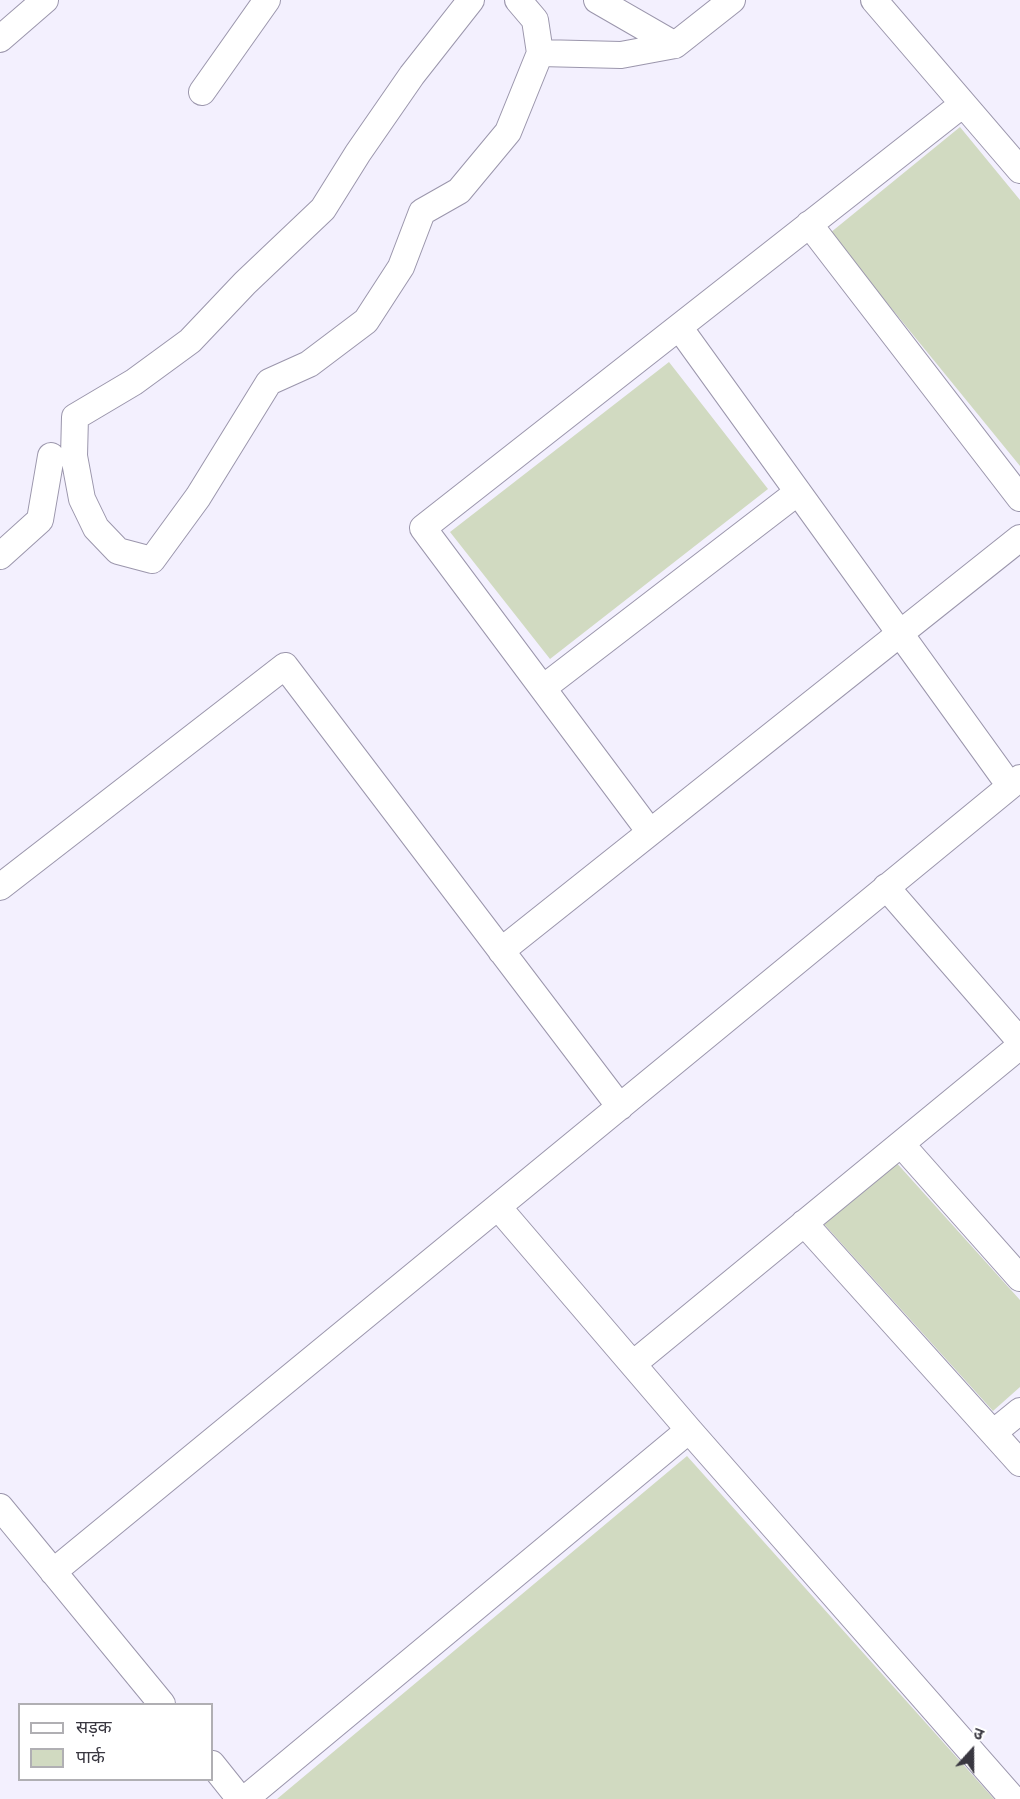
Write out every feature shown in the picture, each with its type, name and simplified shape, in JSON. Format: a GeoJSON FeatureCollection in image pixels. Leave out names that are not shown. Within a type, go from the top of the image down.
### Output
{"type":"FeatureCollection","features":[{"type":"Feature","properties":{"kind":"street"},"geometry":{"type":"LineString","coordinates":[[0,39],[45,0]]}},
{"type":"Feature","properties":{"kind":"street"},"geometry":{"type":"LineString","coordinates":[[202,92],[267,0]]}},
{"type":"Feature","properties":{"kind":"street"},"geometry":{"type":"LineString","coordinates":[[471,0],[412,75],[358,153],[323,209],[245,283],[190,341],[134,382],[75,417],[74,456],[80,492],[96,528],[118,551],[152,560],[198,497],[269,382],[309,364],[366,321],[401,267],[422,212],[459,191],[508,132],[540,53],[535,20],[518,0]]}},
{"type":"Feature","properties":{"kind":"street"},"geometry":{"type":"LineString","coordinates":[[597,0],[675,45]]}},
{"type":"Feature","properties":{"kind":"street"},"geometry":{"type":"LineString","coordinates":[[540,53],[621,55],[675,45],[732,0]]}},
{"type":"Feature","properties":{"kind":"street"},"geometry":{"type":"LineString","coordinates":[[874,0],[1020,170]]}},
{"type":"Feature","properties":{"kind":"street"},"geometry":{"type":"LineString","coordinates":[[650,832],[423,528],[963,104]]}},
{"type":"Feature","properties":{"kind":"street"},"geometry":{"type":"LineString","coordinates":[[809,224],[1020,498]]}},
{"type":"Feature","properties":{"kind":"street"},"geometry":{"type":"LineString","coordinates":[[53,1572],[1015,782],[900,634],[679,327]]}},
{"type":"Feature","properties":{"kind":"street"},"geometry":{"type":"LineString","coordinates":[[0,556],[40,520],[51,456]]}},
{"type":"Feature","properties":{"kind":"street"},"geometry":{"type":"LineString","coordinates":[[45,493],[80,492]]}},
{"type":"Feature","properties":{"kind":"street"},"geometry":{"type":"LineString","coordinates":[[543,688],[798,492]]}},
{"type":"Feature","properties":{"kind":"street"},"geometry":{"type":"LineString","coordinates":[[501,951],[1020,538]]}},
{"type":"Feature","properties":{"kind":"street"},"geometry":{"type":"LineString","coordinates":[[0,887],[285,666],[620,1107]]}},
{"type":"Feature","properties":{"kind":"street"},"geometry":{"type":"LineString","coordinates":[[886,887],[1020,1041]]}},
{"type":"Feature","properties":{"kind":"street"},"geometry":{"type":"LineString","coordinates":[[633,1364],[1020,1046]]}},
{"type":"Feature","properties":{"kind":"street"},"geometry":{"type":"LineString","coordinates":[[901,1144],[1020,1278]]}},
{"type":"Feature","properties":{"kind":"street"},"geometry":{"type":"LineString","coordinates":[[498,1207],[689,1430],[1013,1799]]}},
{"type":"Feature","properties":{"kind":"street"},"geometry":{"type":"LineString","coordinates":[[804,1223],[1020,1463]]}},
{"type":"Feature","properties":{"kind":"street"},"geometry":{"type":"LineString","coordinates":[[993,1433],[1020,1411]]}},
{"type":"Feature","properties":{"kind":"street"},"geometry":{"type":"LineString","coordinates":[[245,1799],[689,1430]]}},
{"type":"Feature","properties":{"kind":"street"},"geometry":{"type":"LineString","coordinates":[[0,1507],[161,1703]]}},
{"type":"Feature","properties":{"kind":"street"},"geometry":{"type":"LineString","coordinates":[[213,1765],[240,1799]]}},
{"type":"Feature","properties":{"kind":"green space"},"geometry":{"type":"Polygon","coordinates":[[[960,127],[1020,200],[1020,466],[830,233],[960,127]]]}},
{"type":"Feature","properties":{"kind":"green space"},"geometry":{"type":"Polygon","coordinates":[[[669,362],[768,489],[550,659],[450,532],[669,362]]]}},
{"type":"Feature","properties":{"kind":"green space"},"geometry":{"type":"Polygon","coordinates":[[[894,1160],[1020,1300],[1020,1387],[993,1411],[823,1223],[894,1160]]]}},
{"type":"Feature","properties":{"kind":"green space"},"geometry":{"type":"Polygon","coordinates":[[[687,1456],[994,1799],[277,1799],[687,1456]]]}}]}
